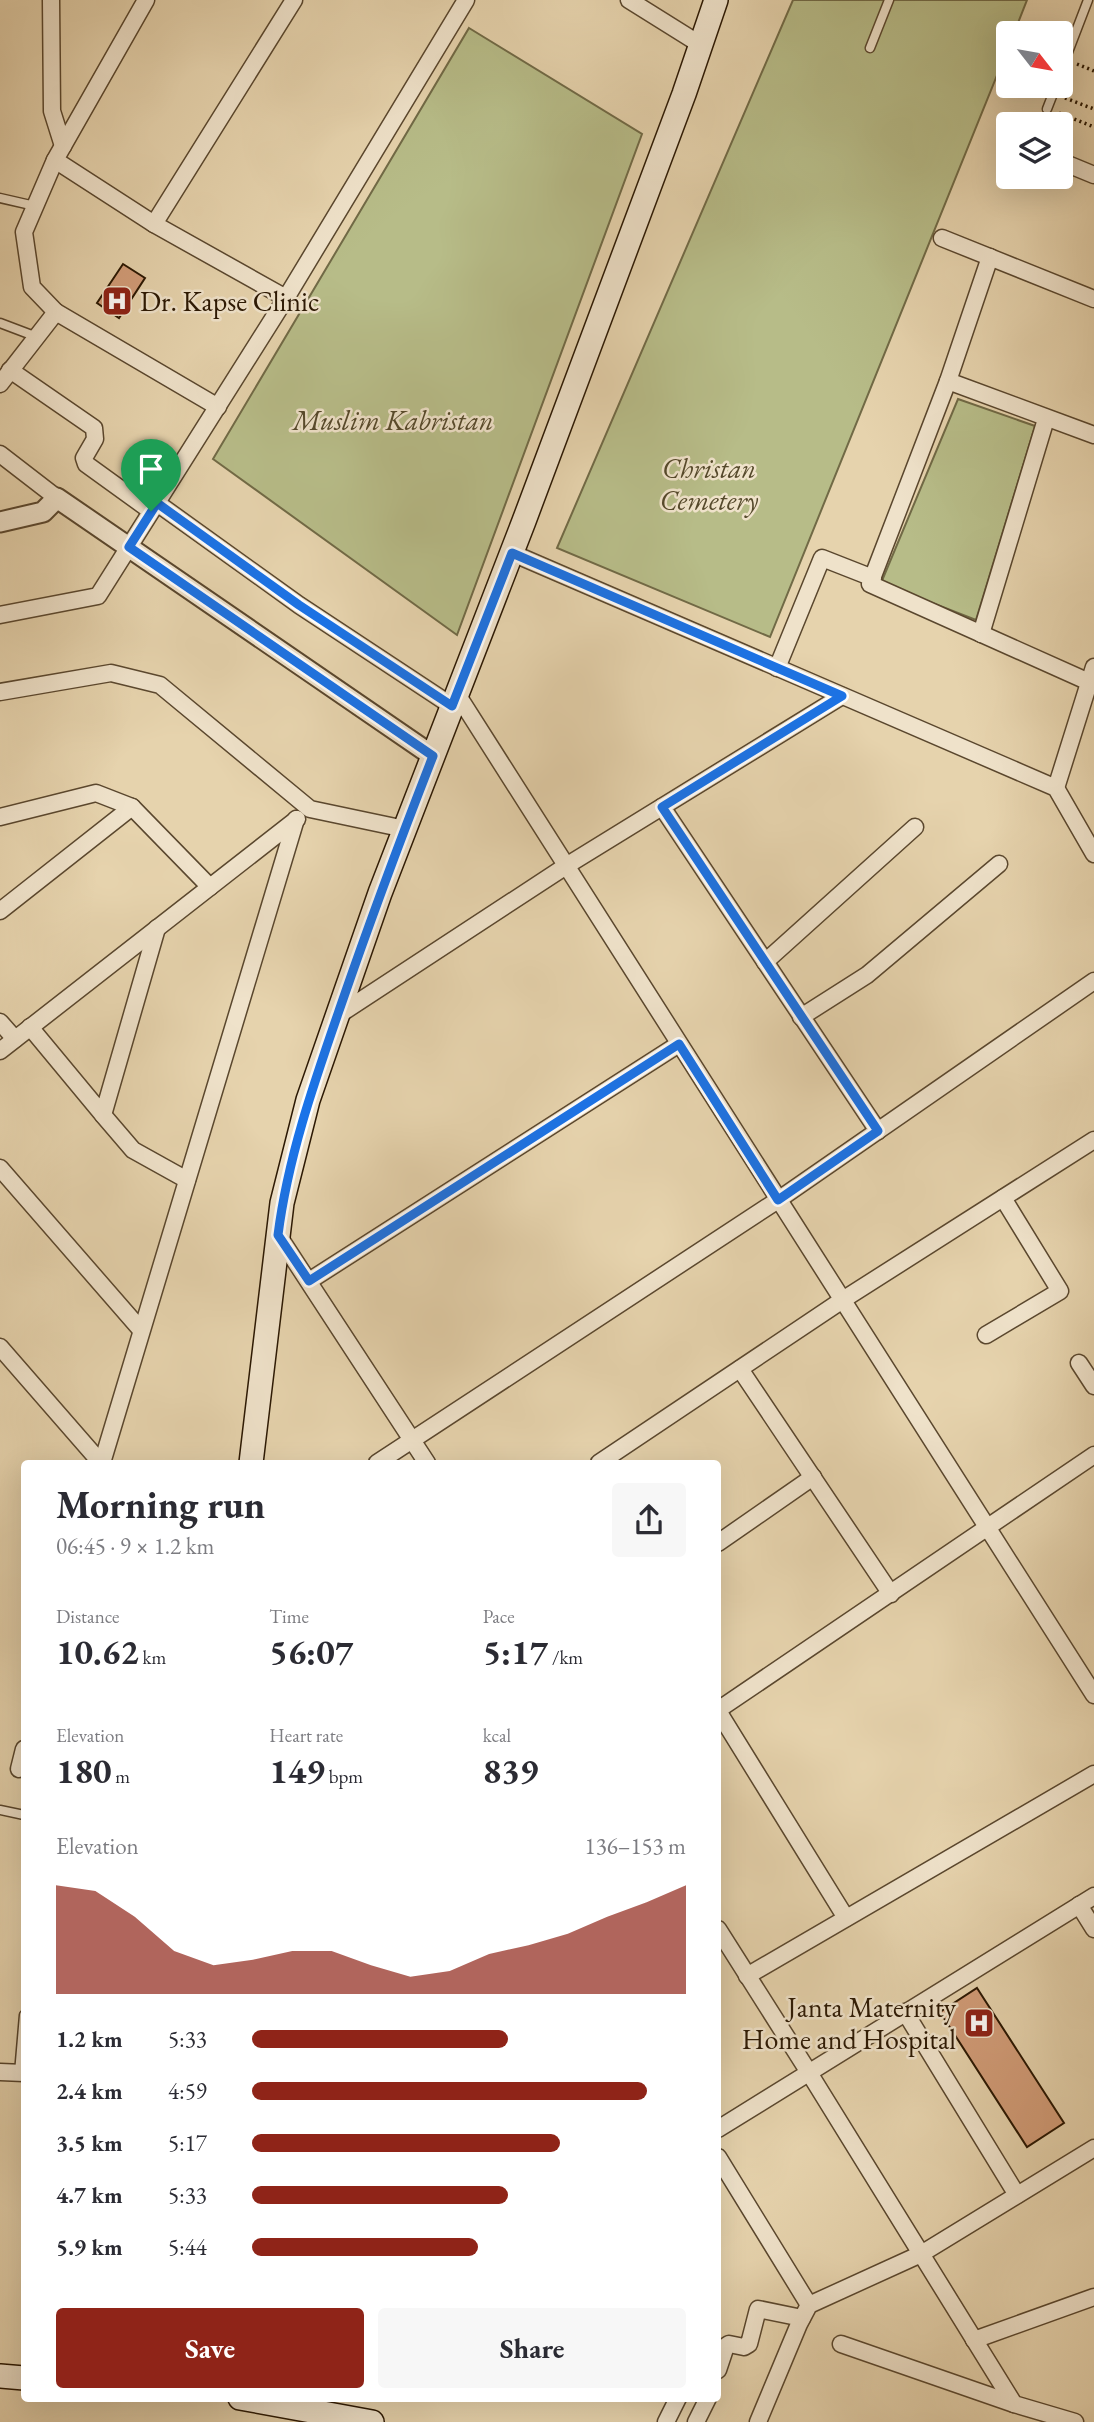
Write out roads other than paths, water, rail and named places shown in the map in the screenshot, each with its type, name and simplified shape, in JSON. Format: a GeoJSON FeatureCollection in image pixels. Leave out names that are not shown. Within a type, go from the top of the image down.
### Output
{"type":"FeatureCollection","features":[{"type":"Feature","properties":{"kind":"main road"},"geometry":{"type":"LineString","coordinates":[[251,1460],[282,1203],[308,1100],[405,830],[512,553],[716,0]]}},
{"type":"Feature","properties":{"kind":"main road"},"geometry":{"type":"LineString","coordinates":[[0,2376],[21,2378]]}},
{"type":"Feature","properties":{"kind":"main road"},"geometry":{"type":"LineString","coordinates":[[261,2402],[301,2415],[372,2422]]}},
{"type":"Feature","properties":{"kind":"street"},"geometry":{"type":"LineString","coordinates":[[51,0],[52,111],[59,153],[154,224],[286,298]]}},
{"type":"Feature","properties":{"kind":"street"},"geometry":{"type":"LineString","coordinates":[[146,0],[59,153],[24,232],[32,287],[57,312],[218,407]]}},
{"type":"Feature","properties":{"kind":"street"},"geometry":{"type":"LineString","coordinates":[[154,224],[294,0]]}},
{"type":"Feature","properties":{"kind":"street"},"geometry":{"type":"LineString","coordinates":[[0,615],[98,596],[286,298],[466,0]]}},
{"type":"Feature","properties":{"kind":"street"},"geometry":{"type":"LineString","coordinates":[[629,0],[701,45]]}},
{"type":"Feature","properties":{"kind":"street"},"geometry":{"type":"LineString","coordinates":[[1073,166],[1094,175]]}},
{"type":"Feature","properties":{"kind":"street"},"geometry":{"type":"LineString","coordinates":[[943,238],[1094,299]]}},
{"type":"Feature","properties":{"kind":"street"},"geometry":{"type":"LineString","coordinates":[[990,257],[948,381],[870,584],[981,634],[1091,674],[1056,788]]}},
{"type":"Feature","properties":{"kind":"street"},"geometry":{"type":"LineString","coordinates":[[0,384],[57,312]]}},
{"type":"Feature","properties":{"kind":"street"},"geometry":{"type":"LineString","coordinates":[[10,370],[94,428],[95,439],[83,458],[86,464],[299,605],[455,700],[566,866],[1094,1695]]}},
{"type":"Feature","properties":{"kind":"street"},"geometry":{"type":"LineString","coordinates":[[948,381],[1094,435]]}},
{"type":"Feature","properties":{"kind":"street"},"geometry":{"type":"LineString","coordinates":[[981,634],[1046,419]]}},
{"type":"Feature","properties":{"kind":"street"},"geometry":{"type":"LineString","coordinates":[[0,454],[57,498],[433,756]]}},
{"type":"Feature","properties":{"kind":"street"},"geometry":{"type":"LineString","coordinates":[[0,522],[43,512],[57,498]]}},
{"type":"Feature","properties":{"kind":"street"},"geometry":{"type":"LineString","coordinates":[[512,553],[1056,788],[1094,854]]}},
{"type":"Feature","properties":{"kind":"street"},"geometry":{"type":"LineString","coordinates":[[777,668],[822,558],[873,578]]}},
{"type":"Feature","properties":{"kind":"street"},"geometry":{"type":"LineString","coordinates":[[0,692],[111,673],[160,685],[310,809],[405,830]]}},
{"type":"Feature","properties":{"kind":"street"},"geometry":{"type":"LineString","coordinates":[[337,1016],[566,866],[842,696]]}},
{"type":"Feature","properties":{"kind":"street"},"geometry":{"type":"LineString","coordinates":[[0,817],[96,793],[132,807],[210,887]]}},
{"type":"Feature","properties":{"kind":"street"},"geometry":{"type":"LineString","coordinates":[[0,911],[132,807]]}},
{"type":"Feature","properties":{"kind":"street"},"geometry":{"type":"LineString","coordinates":[[662,807],[878,1131]]}},
{"type":"Feature","properties":{"kind":"street"},"geometry":{"type":"LineString","coordinates":[[0,1051],[310,809]]}},
{"type":"Feature","properties":{"kind":"street"},"geometry":{"type":"LineString","coordinates":[[103,1460],[296,820]]}},
{"type":"Feature","properties":{"kind":"street"},"geometry":{"type":"LineString","coordinates":[[765,962],[915,827]]}},
{"type":"Feature","properties":{"kind":"street"},"geometry":{"type":"LineString","coordinates":[[801,1017],[867,975],[999,864]]}},
{"type":"Feature","properties":{"kind":"street"},"geometry":{"type":"LineString","coordinates":[[103,1115],[157,928]]}},
{"type":"Feature","properties":{"kind":"street"},"geometry":{"type":"LineString","coordinates":[[382,1460],[778,1200],[1094,981]]}},
{"type":"Feature","properties":{"kind":"street"},"geometry":{"type":"LineString","coordinates":[[0,1022],[15,1039]]}},
{"type":"Feature","properties":{"kind":"street"},"geometry":{"type":"LineString","coordinates":[[30,1027],[132,1150],[187,1180]]}},
{"type":"Feature","properties":{"kind":"street"},"geometry":{"type":"LineString","coordinates":[[309,1281],[679,1044]]}},
{"type":"Feature","properties":{"kind":"street"},"geometry":{"type":"LineString","coordinates":[[603,1460],[841,1301],[1094,1140]]}},
{"type":"Feature","properties":{"kind":"street"},"geometry":{"type":"LineString","coordinates":[[0,1167],[141,1330]]}},
{"type":"Feature","properties":{"kind":"street"},"geometry":{"type":"LineString","coordinates":[[986,1335],[1060,1291],[1003,1198]]}},
{"type":"Feature","properties":{"kind":"street"},"geometry":{"type":"LineString","coordinates":[[278,1235],[425,1460]]}},
{"type":"Feature","properties":{"kind":"street"},"geometry":{"type":"LineString","coordinates":[[0,1346],[99,1460]]}},
{"type":"Feature","properties":{"kind":"street"},"geometry":{"type":"LineString","coordinates":[[1079,1363],[1094,1386]]}},
{"type":"Feature","properties":{"kind":"street"},"geometry":{"type":"LineString","coordinates":[[740,1368],[891,1594]]}},
{"type":"Feature","properties":{"kind":"street"},"geometry":{"type":"LineString","coordinates":[[721,1709],[1094,1455]]}},
{"type":"Feature","properties":{"kind":"street"},"geometry":{"type":"LineString","coordinates":[[721,1541],[813,1477]]}},
{"type":"Feature","properties":{"kind":"street"},"geometry":{"type":"LineString","coordinates":[[721,1716],[846,1918]]}},
{"type":"Feature","properties":{"kind":"street"},"geometry":{"type":"LineString","coordinates":[[19,1769],[21,1761]]}},
{"type":"Feature","properties":{"kind":"street"},"geometry":{"type":"LineString","coordinates":[[747,1976],[1094,1774]]}},
{"type":"Feature","properties":{"kind":"street"},"geometry":{"type":"LineString","coordinates":[[721,2127],[1094,1896]]}},
{"type":"Feature","properties":{"kind":"street"},"geometry":{"type":"LineString","coordinates":[[1079,1905],[1094,1928]]}},
{"type":"Feature","properties":{"kind":"street"},"geometry":{"type":"LineString","coordinates":[[721,1934],[1014,2404]]}},
{"type":"Feature","properties":{"kind":"street"},"geometry":{"type":"LineString","coordinates":[[905,2012],[1017,2195]]}},
{"type":"Feature","properties":{"kind":"street"},"geometry":{"type":"LineString","coordinates":[[0,2072],[21,2073]]}},
{"type":"Feature","properties":{"kind":"street"},"geometry":{"type":"LineString","coordinates":[[721,2362],[729,2344],[744,2347],[749,2344],[758,2309],[805,2312],[921,2254],[1094,2148]]}},
{"type":"Feature","properties":{"kind":"street"},"geometry":{"type":"LineString","coordinates":[[721,2162],[805,2312]]}},
{"type":"Feature","properties":{"kind":"street"},"geometry":{"type":"LineString","coordinates":[[974,2340],[1094,2297]]}},
{"type":"Feature","properties":{"kind":"street"},"geometry":{"type":"LineString","coordinates":[[758,2422],[805,2312]]}},
{"type":"Feature","properties":{"kind":"street"},"geometry":{"type":"LineString","coordinates":[[841,2344],[1014,2404],[1075,2422]]}},
{"type":"Feature","properties":{"kind":"street"},"geometry":{"type":"LineString","coordinates":[[666,2422],[676,2402]]}},
{"type":"Feature","properties":{"kind":"street"},"geometry":{"type":"LineString","coordinates":[[696,2422],[706,2402]]}},
{"type":"Feature","properties":{"kind":"lane"},"geometry":{"type":"LineString","coordinates":[[870,47],[889,0]]}},
{"type":"Feature","properties":{"kind":"lane"},"geometry":{"type":"LineString","coordinates":[[1073,40],[1088,0]]}},
{"type":"Feature","properties":{"kind":"lane"},"geometry":{"type":"LineString","coordinates":[[1047,109],[1051,98]]}},
{"type":"Feature","properties":{"kind":"lane"},"geometry":{"type":"LineString","coordinates":[[0,198],[35,206]]}},
{"type":"Feature","properties":{"kind":"lane"},"geometry":{"type":"LineString","coordinates":[[0,323],[37,337]]}},
{"type":"Feature","properties":{"kind":"lane"},"geometry":{"type":"LineString","coordinates":[[0,1810],[21,1814]]}},
{"type":"Feature","properties":{"kind":"place","name":"Dr. Kapse Clinic"},"geometry":{"type":"Point","coordinates":[117,301]}},
{"type":"Feature","properties":{"kind":"place","name":"Janta Maternity Home and Hospital"},"geometry":{"type":"Point","coordinates":[979,2023]}},
{"type":"Feature","properties":{"kind":"park label","name":"Muslim Kabristan"},"geometry":{"type":"Point","coordinates":[393,420]}},
{"type":"Feature","properties":{"kind":"park label","name":"Christan Cemetery"},"geometry":{"type":"Point","coordinates":[709,484]}}]}
